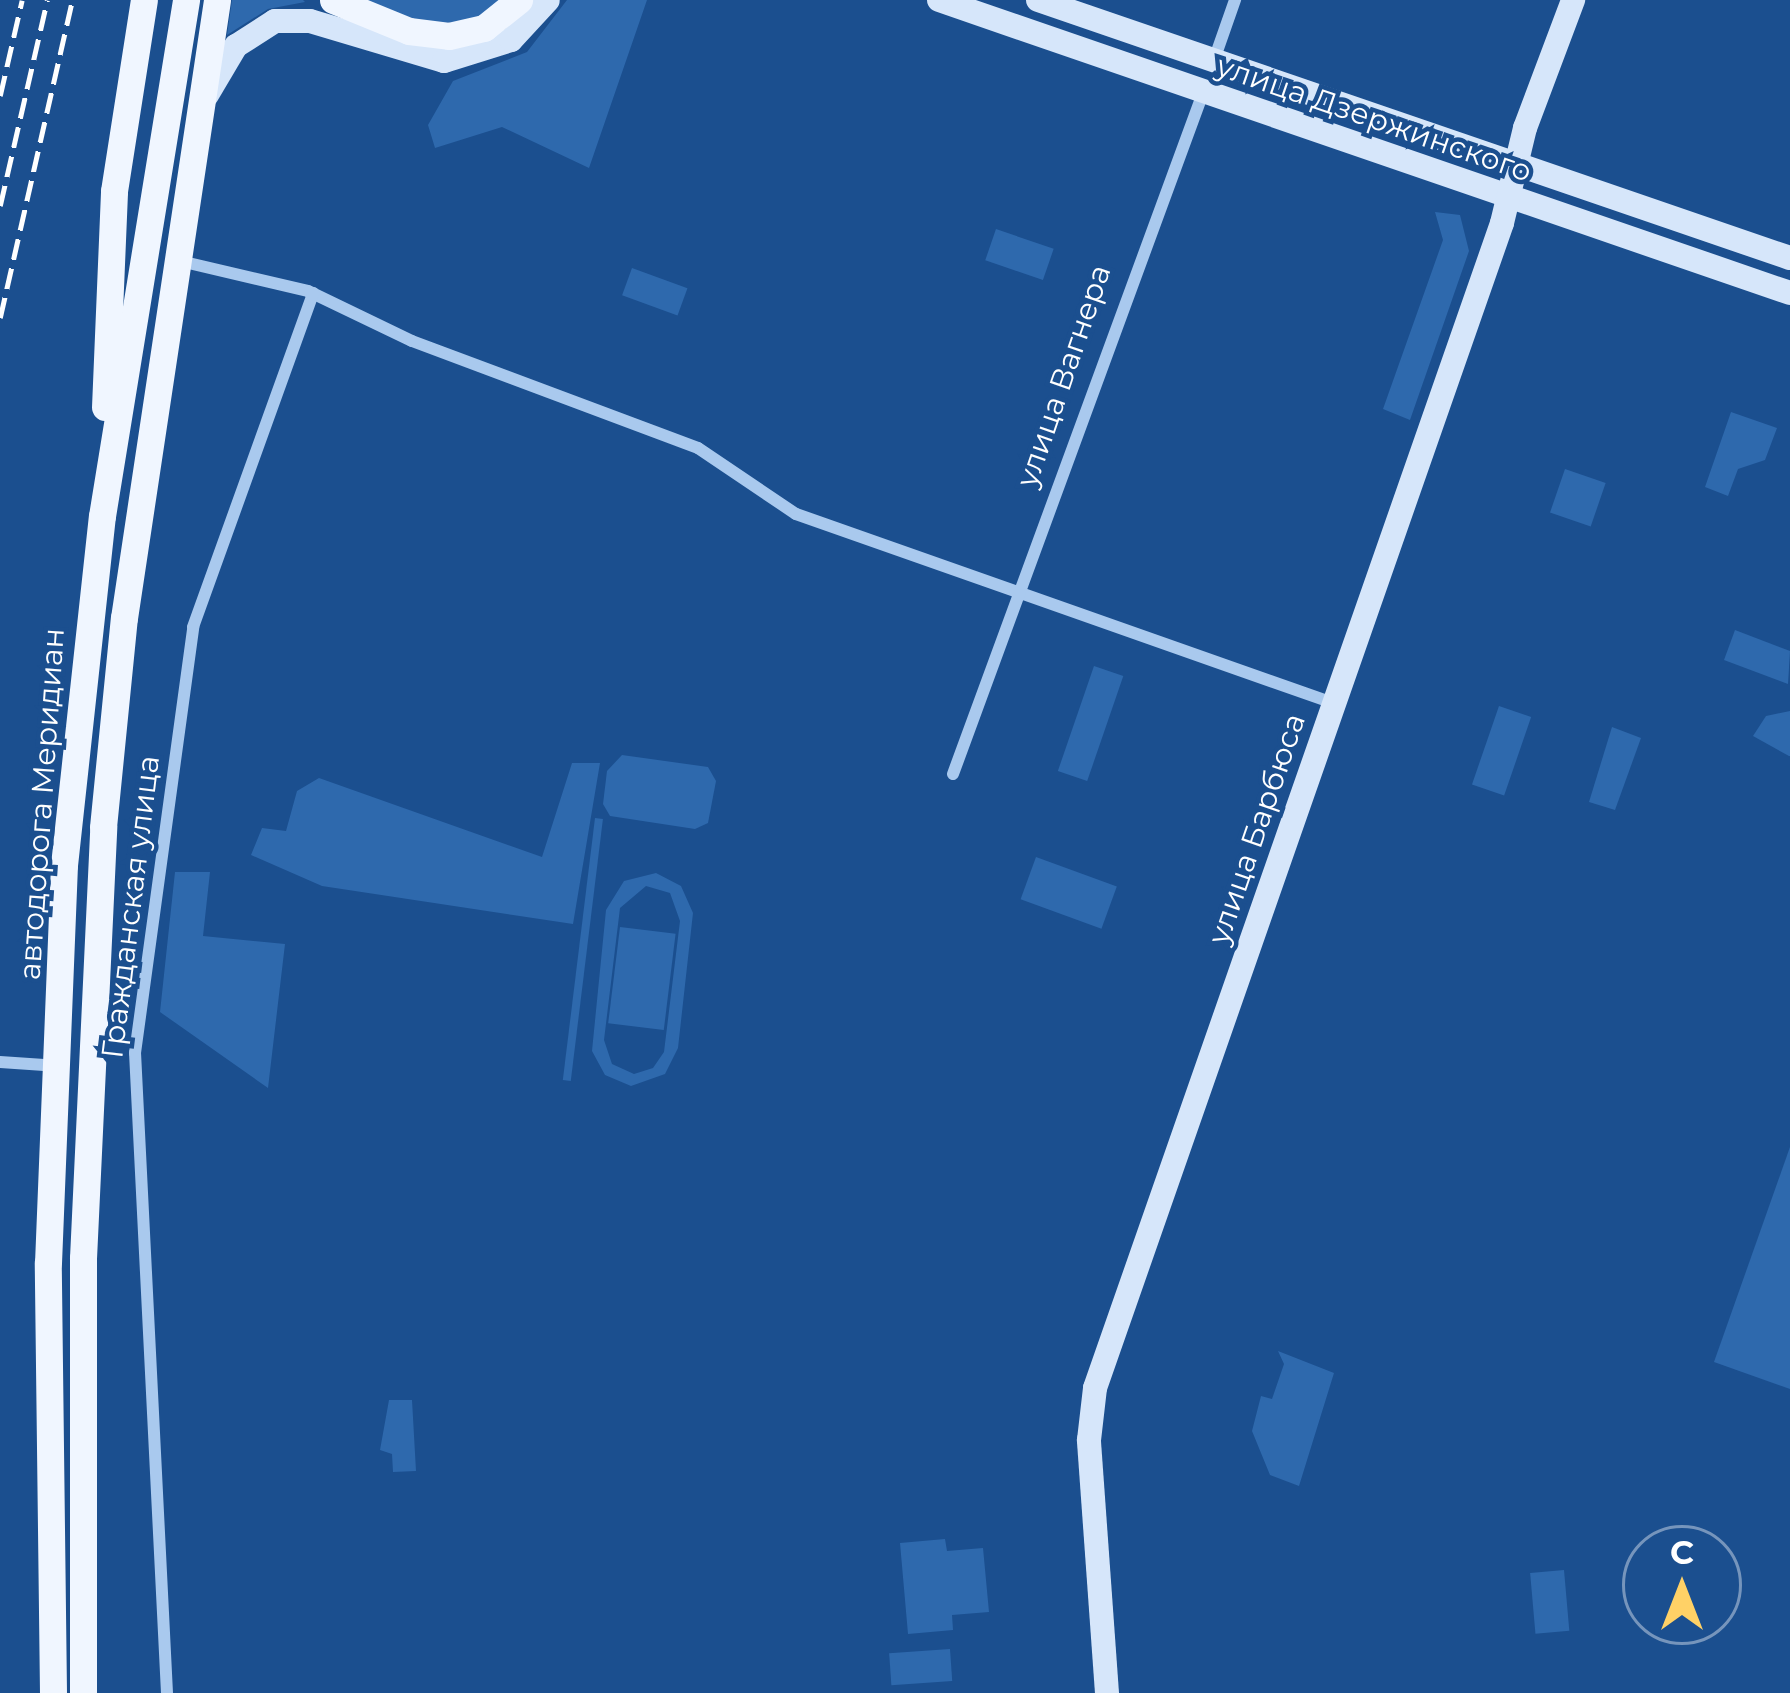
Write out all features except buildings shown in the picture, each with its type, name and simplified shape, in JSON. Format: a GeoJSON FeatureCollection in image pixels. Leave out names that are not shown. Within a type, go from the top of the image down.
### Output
{"type":"FeatureCollection","features":[{"type":"Feature","properties":{"kind":"main road"},"geometry":{"type":"LineString","coordinates":[[102,516],[110,256],[124,98],[144,0]]}},
{"type":"Feature","properties":{"kind":"main road","name":"автодорога Меридиан"},"geometry":{"type":"LineString","coordinates":[[53,1693],[48,1264],[64,865],[102,516],[186,0]]}},
{"type":"Feature","properties":{"kind":"main road","name":"автодорога Меридиан"},"geometry":{"type":"LineString","coordinates":[[83,1693],[82,1258],[103,827],[124,617],[217,0]]}},
{"type":"Feature","properties":{"kind":"main road"},"geometry":{"type":"LineString","coordinates":[[333,0],[410,31],[449,37],[484,28],[519,0]]}},
{"type":"Feature","properties":{"kind":"main road"},"geometry":{"type":"LineString","coordinates":[[201,108],[229,54],[266,24],[310,21],[444,61],[495,49],[548,0]]}},
{"type":"Feature","properties":{"kind":"main road","name":"улица Дзержинского"},"geometry":{"type":"LineString","coordinates":[[939,0],[1790,293]]}},
{"type":"Feature","properties":{"kind":"main road","name":"улица Дзержинского"},"geometry":{"type":"LineString","coordinates":[[1038,0],[1790,258]]}},
{"type":"Feature","properties":{"kind":"main road","name":"улица Барбюса"},"geometry":{"type":"LineString","coordinates":[[1107,1693],[1090,1409],[1511,196],[1516,163],[1573,0]]}},
{"type":"Feature","properties":{"kind":"main road","name":"улица Вагнера"},"geometry":{"type":"LineString","coordinates":[[1203,93],[1214,62]]}},
{"type":"Feature","properties":{"kind":"street","name":"улица Вагнера"},"geometry":{"type":"LineString","coordinates":[[1214,62],[1235,0]]}},
{"type":"Feature","properties":{"kind":"street","name":"улица Вагнера"},"geometry":{"type":"LineString","coordinates":[[953,773],[1203,93]]}},
{"type":"Feature","properties":{"kind":"street"},"geometry":{"type":"LineString","coordinates":[[177,260],[313,293],[412,340],[698,448],[796,514],[1333,703]]}},
{"type":"Feature","properties":{"kind":"street","name":"Гражданская улица"},"geometry":{"type":"LineString","coordinates":[[167,1693],[135,1053],[194,628],[313,293]]}},
{"type":"Feature","properties":{"kind":"street"},"geometry":{"type":"LineString","coordinates":[[0,1062],[59,1066]]}},
{"type":"Feature","properties":{"kind":"shaded area"},"geometry":{"type":"Polygon","coordinates":[[[232,0],[305,2],[268,9],[227,35],[232,0]]]}},
{"type":"Feature","properties":{"kind":"shaded area"},"geometry":{"type":"Polygon","coordinates":[[[359,0],[506,0],[475,21],[429,24],[359,0]]]}},
{"type":"Feature","properties":{"kind":"shaded area"},"geometry":{"type":"Polygon","coordinates":[[[567,0],[647,0],[589,168],[502,127],[435,148],[428,125],[453,81],[527,52],[567,0]]]}},
{"type":"Feature","properties":{"kind":"shaded area"},"geometry":{"type":"Polygon","coordinates":[[[1435,212],[1460,215],[1469,251],[1410,420],[1383,409],[1443,240],[1435,212]]]}},
{"type":"Feature","properties":{"kind":"shaded area"},"geometry":{"type":"Polygon","coordinates":[[[996,229],[1054,249],[1043,280],[985,260],[996,229]]]}},
{"type":"Feature","properties":{"kind":"shaded area"},"geometry":{"type":"Polygon","coordinates":[[[632,268],[687,288],[678,315],[622,295],[632,268]]]}},
{"type":"Feature","properties":{"kind":"shaded area"},"geometry":{"type":"Polygon","coordinates":[[[1731,412],[1777,428],[1765,460],[1738,469],[1728,496],[1705,487],[1731,412]]]}},
{"type":"Feature","properties":{"kind":"shaded area"},"geometry":{"type":"Polygon","coordinates":[[[1565,469],[1606,483],[1591,526],[1550,512],[1565,469]]]}},
{"type":"Feature","properties":{"kind":"shaded area"},"geometry":{"type":"Polygon","coordinates":[[[1735,630],[1790,651],[1788,684],[1724,660],[1735,630]]]}},
{"type":"Feature","properties":{"kind":"shaded area"},"geometry":{"type":"Polygon","coordinates":[[[1094,666],[1123,676],[1087,781],[1058,771],[1094,666]]]}},
{"type":"Feature","properties":{"kind":"shaded area"},"geometry":{"type":"Polygon","coordinates":[[[1499,706],[1531,717],[1504,796],[1472,784],[1499,706]]]}},
{"type":"Feature","properties":{"kind":"shaded area"},"geometry":{"type":"Polygon","coordinates":[[[1790,711],[1789,756],[1753,736],[1766,716],[1790,711]]]}},
{"type":"Feature","properties":{"kind":"shaded area"},"geometry":{"type":"Polygon","coordinates":[[[1612,727],[1641,738],[1615,810],[1589,802],[1612,727]]]}},
{"type":"Feature","properties":{"kind":"shaded area"},"geometry":{"type":"Polygon","coordinates":[[[622,755],[708,767],[716,781],[708,823],[695,829],[610,816],[603,804],[607,771],[622,755]]]}},
{"type":"Feature","properties":{"kind":"shaded area"},"geometry":{"type":"Polygon","coordinates":[[[572,763],[600,763],[573,924],[322,886],[251,855],[262,828],[286,831],[297,791],[319,778],[542,857],[572,763]]]}},
{"type":"Feature","properties":{"kind":"shaded area"},"geometry":{"type":"Polygon","coordinates":[[[595,818],[603,819],[571,1081],[563,1080],[595,818]]]}},
{"type":"Feature","properties":{"kind":"shaded area"},"geometry":{"type":"Polygon","coordinates":[[[1036,857],[1117,886],[1101,929],[1021,899],[1036,857]]]}},
{"type":"Feature","properties":{"kind":"shaded area"},"geometry":{"type":"Polygon","coordinates":[[[175,872],[210,872],[203,936],[285,944],[268,1088],[160,1012],[175,872]]]}},
{"type":"Feature","properties":{"kind":"shaded area"},"geometry":{"type":"Polygon","coordinates":[[[656,873],[681,886],[693,913],[678,1048],[665,1074],[631,1086],[605,1075],[592,1051],[606,910],[624,881],[656,873]],[[646,886],[620,908],[604,1040],[612,1064],[634,1074],[653,1068],[664,1052],[680,921],[670,893],[646,886]]]}},
{"type":"Feature","properties":{"kind":"shaded area"},"geometry":{"type":"Polygon","coordinates":[[[620,927],[676,934],[664,1030],[608,1023],[620,927]]]}},
{"type":"Feature","properties":{"kind":"shaded area"},"geometry":{"type":"Polygon","coordinates":[[[1790,1147],[1790,1389],[1714,1362],[1790,1147]]]}},
{"type":"Feature","properties":{"kind":"shaded area"},"geometry":{"type":"Polygon","coordinates":[[[1278,1351],[1334,1373],[1299,1486],[1270,1475],[1252,1431],[1261,1396],[1272,1399],[1284,1364],[1278,1351]]]}},
{"type":"Feature","properties":{"kind":"shaded area"},"geometry":{"type":"Polygon","coordinates":[[[389,1400],[412,1400],[416,1471],[393,1472],[392,1454],[380,1450],[389,1400]]]}},
{"type":"Feature","properties":{"kind":"shaded area"},"geometry":{"type":"Polygon","coordinates":[[[945,1539],[947,1551],[983,1548],[989,1612],[952,1615],[953,1630],[908,1634],[900,1543],[945,1539]]]}},
{"type":"Feature","properties":{"kind":"shaded area"},"geometry":{"type":"Polygon","coordinates":[[[1564,1570],[1569,1631],[1535,1634],[1530,1573],[1564,1570]]]}},
{"type":"Feature","properties":{"kind":"shaded area"},"geometry":{"type":"Polygon","coordinates":[[[950,1649],[952,1681],[891,1685],[889,1653],[950,1649]]]}},
{"type":"Feature","properties":{"kind":"railway"},"geometry":{"type":"LineString","coordinates":[[0,96],[22,0]]}},
{"type":"Feature","properties":{"kind":"railway"},"geometry":{"type":"LineString","coordinates":[[0,206],[47,0]]}},
{"type":"Feature","properties":{"kind":"railway"},"geometry":{"type":"LineString","coordinates":[[0,318],[72,0]]}}]}
